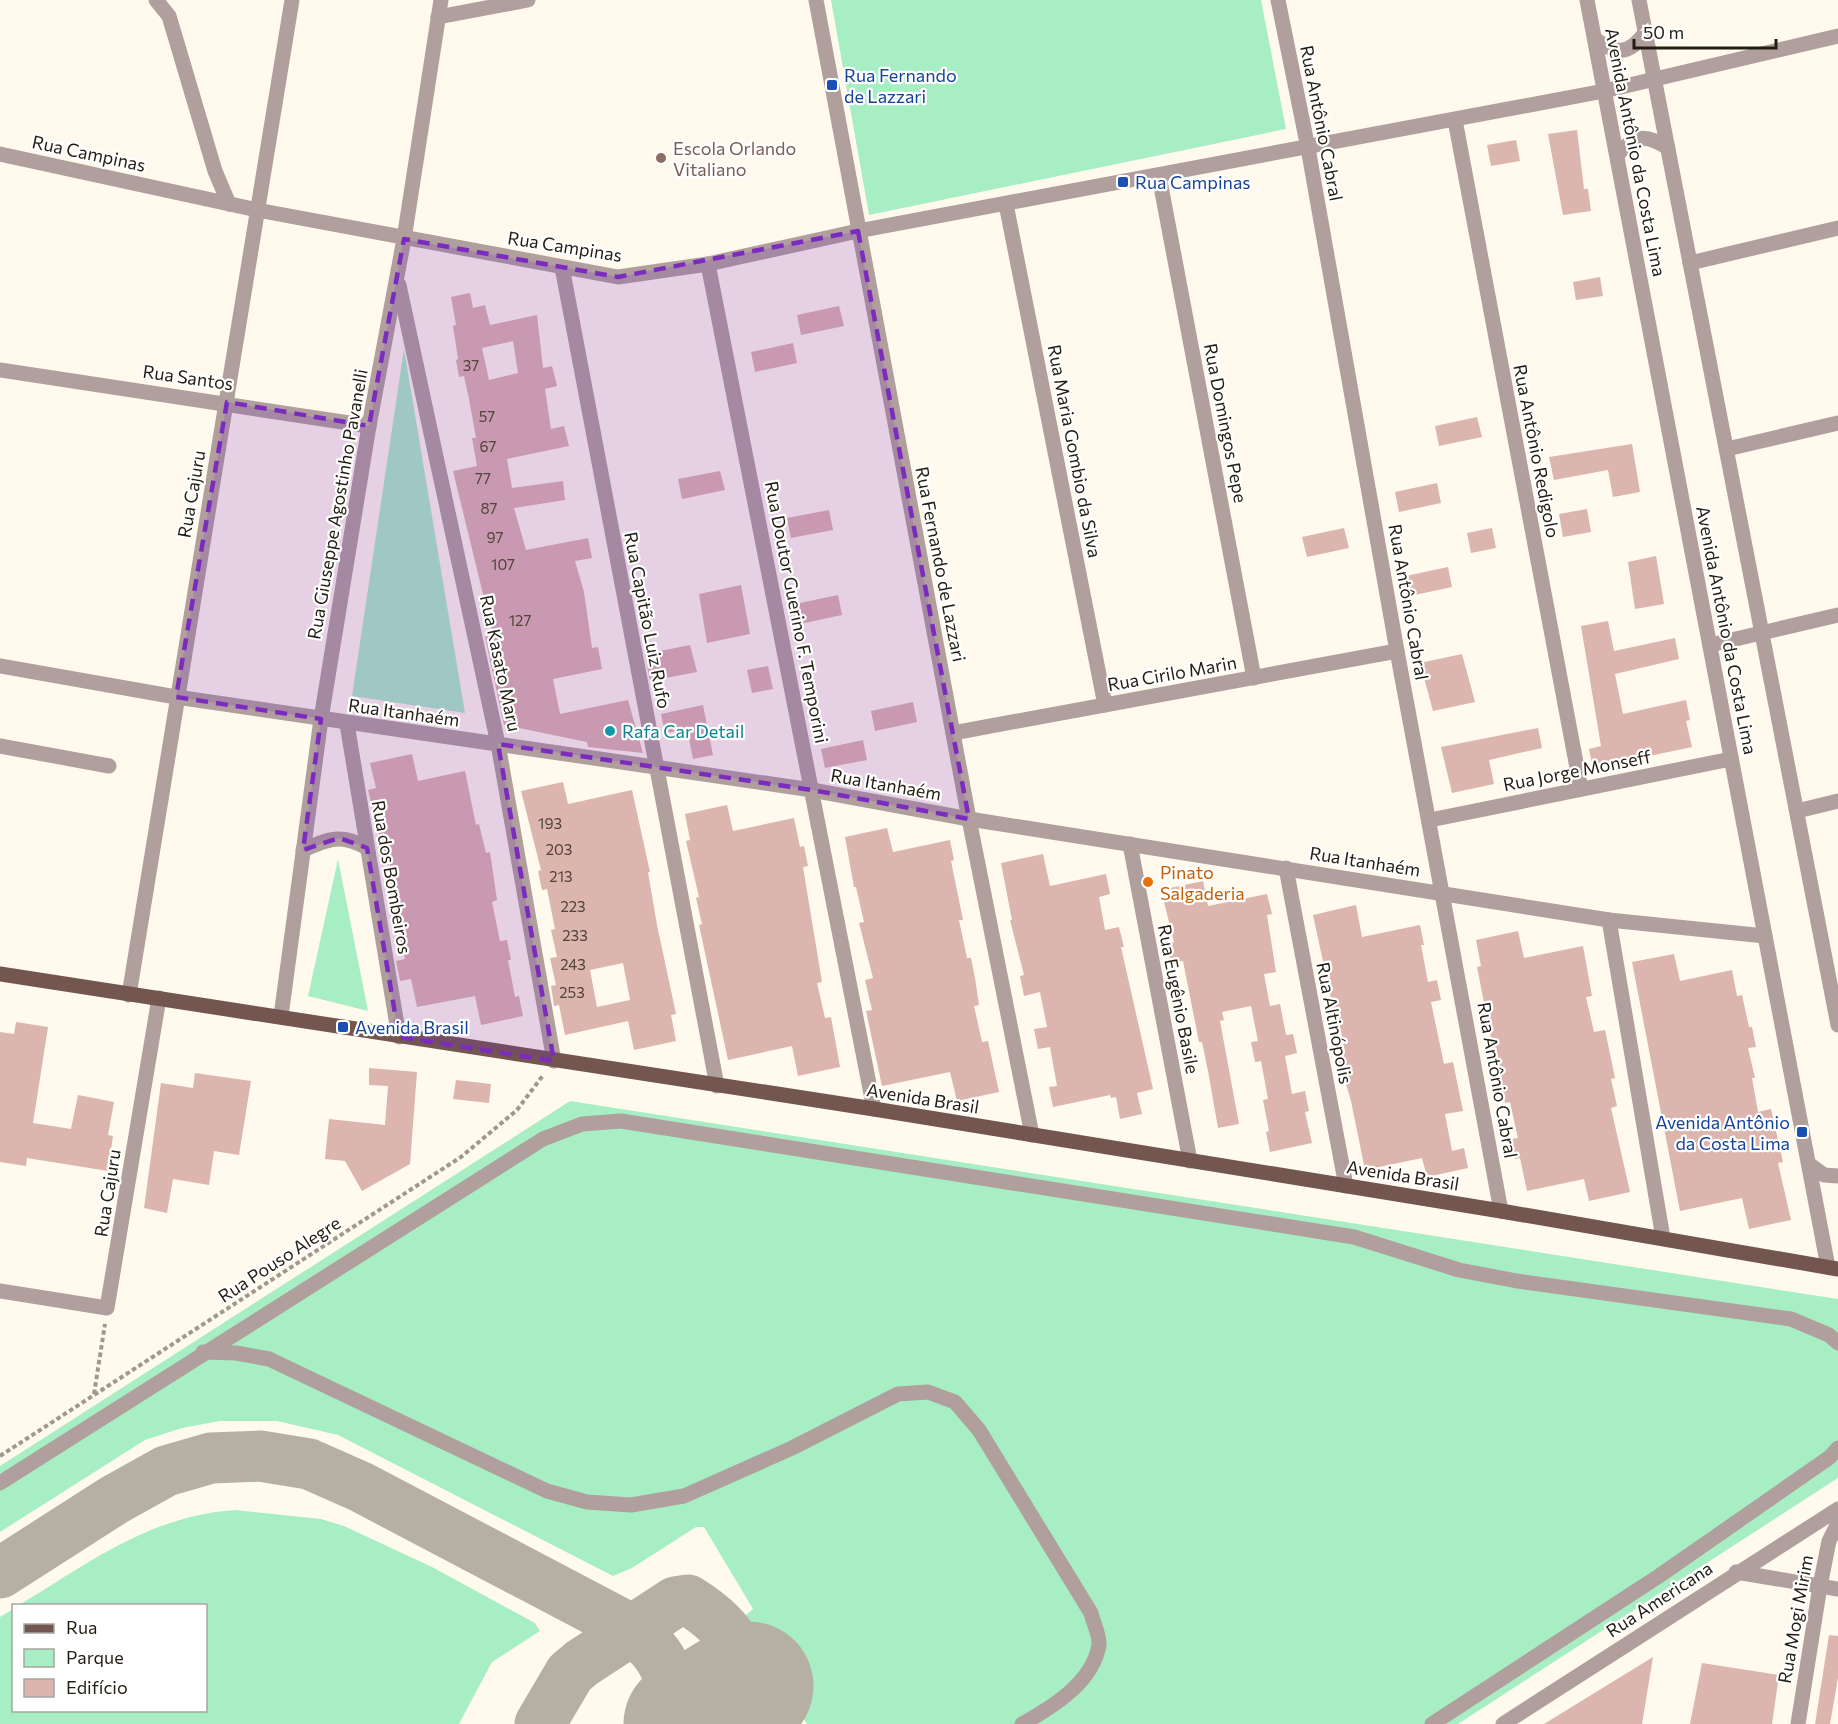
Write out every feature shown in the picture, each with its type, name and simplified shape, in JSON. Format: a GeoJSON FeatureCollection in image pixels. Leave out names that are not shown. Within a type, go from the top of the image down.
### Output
{"type":"FeatureCollection","features":[{"type":"Feature","properties":{"kind":"main road","name":"Avenida Brasil"},"geometry":{"type":"LineString","coordinates":[[0,974],[873,1109],[1502,1211],[1833,1268]]}},
{"type":"Feature","properties":{"kind":"street"},"geometry":{"type":"LineString","coordinates":[[156,0],[169,16],[216,171],[229,204]]}},
{"type":"Feature","properties":{"kind":"street","name":"Rua Cajuru"},"geometry":{"type":"LineString","coordinates":[[129,995],[292,0]]}},
{"type":"Feature","properties":{"kind":"street","name":"Rua Giuseppe Agostinho Pavanelli"},"geometry":{"type":"LineString","coordinates":[[281,1016],[321,719],[369,426],[404,239],[441,0]]}},
{"type":"Feature","properties":{"kind":"street"},"geometry":{"type":"LineString","coordinates":[[438,16],[528,0]]}},
{"type":"Feature","properties":{"kind":"street","name":"Rua Fernando de Lazzari"},"geometry":{"type":"LineString","coordinates":[[816,0],[969,819],[1032,1135]]}},
{"type":"Feature","properties":{"kind":"street","name":"Rua Antônio Cabral"},"geometry":{"type":"LineString","coordinates":[[1278,0],[1308,148],[1397,651],[1502,1211]]}},
{"type":"Feature","properties":{"kind":"street","name":"Avenida Antônio da Costa Lima"},"geometry":{"type":"LineString","coordinates":[[1587,0],[1809,1164],[1833,1268]]}},
{"type":"Feature","properties":{"kind":"street","name":"Avenida Antônio da Costa Lima"},"geometry":{"type":"LineString","coordinates":[[1639,0],[1762,634],[1835,994],[1838,1025]]}},
{"type":"Feature","properties":{"kind":"street"},"geometry":{"type":"LineString","coordinates":[[1595,39],[1608,49],[1623,51],[1636,45],[1645,33]]}},
{"type":"Feature","properties":{"kind":"street","name":"Rua Campinas"},"geometry":{"type":"LineString","coordinates":[[0,154],[257,210],[618,277],[708,264],[858,231],[1604,91],[1838,36]]}},
{"type":"Feature","properties":{"kind":"street","name":"Rua Antônio Redigolo"},"geometry":{"type":"LineString","coordinates":[[1455,120],[1581,789]]}},
{"type":"Feature","properties":{"kind":"street"},"geometry":{"type":"LineString","coordinates":[[1617,155],[1628,143],[1641,137],[1655,140],[1668,148]]}},
{"type":"Feature","properties":{"kind":"street","name":"Rua Domingos Pepe"},"geometry":{"type":"LineString","coordinates":[[1159,176],[1254,678]]}},
{"type":"Feature","properties":{"kind":"street","name":"Rua Maria Gombio da Silva"},"geometry":{"type":"LineString","coordinates":[[1006,204],[1105,705]]}},
{"type":"Feature","properties":{"kind":"street"},"geometry":{"type":"LineString","coordinates":[[1690,263],[1838,228]]}},
{"type":"Feature","properties":{"kind":"street","name":"Rua Doutor Guerino F. Temporini"},"geometry":{"type":"LineString","coordinates":[[708,264],[873,1109]]}},
{"type":"Feature","properties":{"kind":"street","name":"Rua Capitão Luiz Rufo"},"geometry":{"type":"LineString","coordinates":[[562,267],[717,1086]]}},
{"type":"Feature","properties":{"kind":"street","name":"Rua Kasato Maru"},"geometry":{"type":"LineString","coordinates":[[397,276],[498,744],[554,1061]]}},
{"type":"Feature","properties":{"kind":"street","name":"Rua Santos"},"geometry":{"type":"LineString","coordinates":[[0,370],[226,402],[369,426]]}},
{"type":"Feature","properties":{"kind":"street"},"geometry":{"type":"LineString","coordinates":[[1726,449],[1838,423]]}},
{"type":"Feature","properties":{"kind":"street"},"geometry":{"type":"LineString","coordinates":[[1710,645],[1838,615]]}},
{"type":"Feature","properties":{"kind":"street","name":"Rua Cirilo Marin"},"geometry":{"type":"LineString","coordinates":[[953,733],[1397,651]]}},
{"type":"Feature","properties":{"kind":"street","name":"Rua Itanhaém"},"geometry":{"type":"LineString","coordinates":[[0,666],[347,724],[812,790],[969,819],[1609,920],[1765,936]]}},
{"type":"Feature","properties":{"kind":"street","name":"Rua dos Bombeiros"},"geometry":{"type":"LineString","coordinates":[[347,724],[399,1037]]}},
{"type":"Feature","properties":{"kind":"street"},"geometry":{"type":"LineString","coordinates":[[0,746],[109,766]]}},
{"type":"Feature","properties":{"kind":"street","name":"Rua Jorge Monseff"},"geometry":{"type":"LineString","coordinates":[[1430,820],[1731,759]]}},
{"type":"Feature","properties":{"kind":"street"},"geometry":{"type":"LineString","coordinates":[[1797,811],[1838,801]]}},
{"type":"Feature","properties":{"kind":"street"},"geometry":{"type":"LineString","coordinates":[[303,850],[326,840],[339,838],[352,839],[366,848]]}},
{"type":"Feature","properties":{"kind":"street","name":"Rua Eugênio Basile"},"geometry":{"type":"LineString","coordinates":[[1130,844],[1190,1161]]}},
{"type":"Feature","properties":{"kind":"street","name":"Rua Altinópolis"},"geometry":{"type":"LineString","coordinates":[[1286,868],[1346,1186]]}},
{"type":"Feature","properties":{"kind":"street"},"geometry":{"type":"LineString","coordinates":[[1609,920],[1663,1238]]}},
{"type":"Feature","properties":{"kind":"street","name":"Rua Cajuru"},"geometry":{"type":"LineString","coordinates":[[107,1308],[159,998]]}},
{"type":"Feature","properties":{"kind":"street"},"geometry":{"type":"LineString","coordinates":[[0,1483],[203,1352],[543,1139],[582,1124],[621,1121],[1354,1237],[1459,1270],[1517,1281],[1791,1319],[1829,1335],[1838,1343]]}},
{"type":"Feature","properties":{"kind":"street"},"geometry":{"type":"LineString","coordinates":[[1809,1164],[1824,1175],[1838,1176]]}},
{"type":"Feature","properties":{"kind":"street"},"geometry":{"type":"LineString","coordinates":[[0,1291],[107,1308]]}},
{"type":"Feature","properties":{"kind":"street"},"geometry":{"type":"LineString","coordinates":[[203,1352],[236,1353],[269,1359],[547,1491],[587,1502],[631,1505],[684,1496],[792,1448],[897,1394],[928,1392],[956,1402],[979,1430],[1091,1613],[1100,1643],[1089,1671],[1067,1695],[1022,1724]]}},
{"type":"Feature","properties":{"kind":"street"},"geometry":{"type":"LineString","coordinates":[[1432,1724],[1659,1576],[1830,1456],[1838,1448]]}},
{"type":"Feature","properties":{"kind":"street","name":"Rua Americana"},"geometry":{"type":"LineString","coordinates":[[1503,1724],[1736,1572],[1838,1509]]}},
{"type":"Feature","properties":{"kind":"street","name":"Rua Mogi Mirim"},"geometry":{"type":"LineString","coordinates":[[1798,1724],[1820,1586],[1829,1541],[1838,1523]]}},
{"type":"Feature","properties":{"kind":"street"},"geometry":{"type":"LineString","coordinates":[[1736,1572],[1838,1589]]}},
{"type":"Feature","properties":{"kind":"path","name":"Rua Pouso Alegre"},"geometry":{"type":"LineString","coordinates":[[0,1456],[461,1157],[517,1110],[554,1061]]}},
{"type":"Feature","properties":{"kind":"path"},"geometry":{"type":"LineString","coordinates":[[94,1395],[107,1308]]}},
{"type":"Feature","properties":{"kind":"highlighted area"},"geometry":{"type":"Polygon","coordinates":[[[858,231],[969,819],[812,790],[498,744],[554,1061],[399,1037],[367,848],[339,838],[303,850],[321,719],[176,697],[227,402],[369,426],[404,239],[618,277],[858,231]]]}},
{"type":"Feature","properties":{"kind":"green space"},"geometry":{"type":"Polygon","coordinates":[[[831,0],[1261,0],[1286,129],[869,215],[831,0]]]}},
{"type":"Feature","properties":{"kind":"green space"},"geometry":{"type":"Polygon","coordinates":[[[404,349],[465,713],[352,696],[404,349]]]}},
{"type":"Feature","properties":{"kind":"green space"},"geometry":{"type":"Polygon","coordinates":[[[338,859],[368,1011],[308,996],[338,859]]]}},
{"type":"Feature","properties":{"kind":"green space"},"geometry":{"type":"Polygon","coordinates":[[[570,1101],[1838,1299],[1838,1478],[1458,1724],[807,1724],[739,1621],[753,1609],[704,1527],[696,1527],[632,1568],[613,1576],[338,1435],[277,1421],[220,1421],[182,1428],[145,1440],[0,1532],[0,1466],[570,1101]]]}},
{"type":"Feature","properties":{"kind":"green space"},"geometry":{"type":"Polygon","coordinates":[[[235,1510],[321,1519],[344,1526],[432,1567],[535,1623],[540,1631],[492,1662],[459,1724],[0,1724],[0,1617],[12,1610],[12,1712],[207,1712],[207,1604],[21,1604],[121,1544],[175,1521],[235,1510]]]}},
{"type":"Feature","properties":{"kind":"building"},"geometry":{"type":"Polygon","coordinates":[[[1577,130],[1584,189],[1588,189],[1591,211],[1563,215],[1548,134],[1577,130]]]}},
{"type":"Feature","properties":{"kind":"building"},"geometry":{"type":"Polygon","coordinates":[[[1516,140],[1520,161],[1491,166],[1487,145],[1516,140]]]}},
{"type":"Feature","properties":{"kind":"building"},"geometry":{"type":"Polygon","coordinates":[[[1600,277],[1603,296],[1576,300],[1573,282],[1600,277]]]}},
{"type":"Feature","properties":{"kind":"building"},"geometry":{"type":"Polygon","coordinates":[[[470,293],[473,308],[485,305],[490,325],[537,315],[543,368],[552,366],[557,386],[545,389],[551,429],[564,426],[569,446],[507,459],[512,488],[563,481],[565,500],[514,508],[526,550],[588,538],[592,558],[575,561],[584,592],[592,648],[598,647],[602,669],[553,679],[560,714],[628,700],[643,753],[588,747],[587,742],[504,725],[485,637],[493,635],[453,471],[477,466],[472,438],[476,438],[469,399],[464,376],[459,377],[456,360],[458,359],[453,326],[456,325],[451,297],[470,293]],[[513,341],[482,348],[489,380],[518,373],[513,341]]]}},
{"type":"Feature","properties":{"kind":"building"},"geometry":{"type":"Polygon","coordinates":[[[839,306],[844,326],[801,335],[797,315],[839,306]]]}},
{"type":"Feature","properties":{"kind":"building"},"geometry":{"type":"Polygon","coordinates":[[[793,343],[797,363],[755,372],[751,352],[793,343]]]}},
{"type":"Feature","properties":{"kind":"building"},"geometry":{"type":"Polygon","coordinates":[[[1477,417],[1482,437],[1439,446],[1435,426],[1477,417]]]}},
{"type":"Feature","properties":{"kind":"building"},"geometry":{"type":"Polygon","coordinates":[[[1632,444],[1640,492],[1613,497],[1608,470],[1554,480],[1549,457],[1632,444]]]}},
{"type":"Feature","properties":{"kind":"building"},"geometry":{"type":"Polygon","coordinates":[[[720,471],[725,490],[682,499],[678,479],[720,471]]]}},
{"type":"Feature","properties":{"kind":"building"},"geometry":{"type":"Polygon","coordinates":[[[1437,483],[1441,503],[1399,512],[1395,492],[1437,483]]]}},
{"type":"Feature","properties":{"kind":"building"},"geometry":{"type":"Polygon","coordinates":[[[1587,509],[1591,532],[1563,537],[1559,514],[1587,509]]]}},
{"type":"Feature","properties":{"kind":"building"},"geometry":{"type":"Polygon","coordinates":[[[829,510],[833,530],[791,538],[787,518],[829,510]]]}},
{"type":"Feature","properties":{"kind":"building"},"geometry":{"type":"Polygon","coordinates":[[[1344,528],[1349,548],[1307,557],[1302,537],[1344,528]]]}},
{"type":"Feature","properties":{"kind":"building"},"geometry":{"type":"Polygon","coordinates":[[[1492,528],[1496,548],[1471,553],[1467,533],[1492,528]]]}},
{"type":"Feature","properties":{"kind":"building"},"geometry":{"type":"Polygon","coordinates":[[[1656,556],[1664,604],[1635,609],[1628,562],[1656,556]]]}},
{"type":"Feature","properties":{"kind":"building"},"geometry":{"type":"Polygon","coordinates":[[[1448,567],[1452,587],[1410,596],[1406,576],[1448,567]]]}},
{"type":"Feature","properties":{"kind":"building"},"geometry":{"type":"Polygon","coordinates":[[[741,585],[750,634],[707,643],[699,594],[741,585]]]}},
{"type":"Feature","properties":{"kind":"building"},"geometry":{"type":"Polygon","coordinates":[[[838,595],[842,615],[800,624],[795,604],[838,595]]]}},
{"type":"Feature","properties":{"kind":"building"},"geometry":{"type":"Polygon","coordinates":[[[1608,621],[1614,651],[1675,638],[1679,659],[1615,674],[1623,714],[1686,700],[1690,720],[1686,721],[1692,747],[1593,768],[1589,749],[1601,746],[1581,626],[1608,621]]]}},
{"type":"Feature","properties":{"kind":"building"},"geometry":{"type":"Polygon","coordinates":[[[690,645],[697,672],[650,681],[645,654],[690,645]]]}},
{"type":"Feature","properties":{"kind":"building"},"geometry":{"type":"Polygon","coordinates":[[[1462,654],[1475,702],[1433,711],[1420,663],[1462,654]]]}},
{"type":"Feature","properties":{"kind":"building"},"geometry":{"type":"Polygon","coordinates":[[[768,666],[773,689],[752,693],[747,670],[768,666]]]}},
{"type":"Feature","properties":{"kind":"building"},"geometry":{"type":"Polygon","coordinates":[[[913,702],[917,722],[875,731],[871,711],[913,702]]]}},
{"type":"Feature","properties":{"kind":"building"},"geometry":{"type":"Polygon","coordinates":[[[703,705],[713,755],[693,759],[687,729],[665,733],[661,714],[703,705]]]}},
{"type":"Feature","properties":{"kind":"building"},"geometry":{"type":"Polygon","coordinates":[[[1538,728],[1542,748],[1489,760],[1494,784],[1452,793],[1441,747],[1538,728]]]}},
{"type":"Feature","properties":{"kind":"building"},"geometry":{"type":"Polygon","coordinates":[[[863,740],[867,760],[825,768],[821,749],[863,740]]]}},
{"type":"Feature","properties":{"kind":"building"},"geometry":{"type":"Polygon","coordinates":[[[412,754],[418,781],[465,771],[476,825],[479,824],[486,853],[490,852],[497,900],[492,902],[500,941],[507,940],[515,997],[519,996],[523,1016],[481,1025],[475,996],[417,1007],[411,979],[400,981],[396,961],[405,959],[392,904],[399,902],[390,864],[382,866],[378,846],[382,845],[368,790],[376,788],[370,763],[412,754]]]}},
{"type":"Feature","properties":{"kind":"building"},"geometry":{"type":"Polygon","coordinates":[[[563,782],[568,804],[632,790],[650,872],[648,872],[657,925],[676,1014],[671,1015],[676,1041],[634,1050],[628,1021],[565,1035],[559,1005],[554,1006],[551,986],[556,985],[550,958],[557,957],[551,930],[555,929],[547,889],[542,890],[538,871],[541,870],[521,791],[563,782]],[[623,963],[590,970],[597,1007],[630,1000],[623,963]]]}},
{"type":"Feature","properties":{"kind":"building"},"geometry":{"type":"Polygon","coordinates":[[[727,805],[733,831],[794,818],[800,847],[804,846],[808,866],[803,867],[822,982],[817,983],[825,1018],[831,1017],[840,1067],[798,1076],[792,1046],[728,1060],[699,925],[702,924],[696,898],[699,897],[686,841],[690,840],[685,814],[727,805]]]}},
{"type":"Feature","properties":{"kind":"building"},"geometry":{"type":"Polygon","coordinates":[[[887,828],[893,852],[950,840],[954,860],[951,861],[963,920],[959,920],[967,958],[971,958],[979,1005],[974,1006],[982,1042],[988,1041],[999,1092],[957,1101],[950,1072],[882,1086],[866,1011],[872,1010],[865,980],[873,978],[859,923],[864,922],[856,887],[854,887],[845,837],[887,828]]]}},
{"type":"Feature","properties":{"kind":"building"},"geometry":{"type":"Polygon","coordinates":[[[1043,854],[1050,886],[1106,874],[1110,894],[1099,897],[1105,930],[1119,927],[1124,947],[1121,947],[1153,1089],[1137,1093],[1142,1114],[1120,1119],[1116,1097],[1111,1098],[1110,1095],[1053,1107],[1049,1087],[1057,1086],[1050,1047],[1038,1049],[1034,1029],[1047,1027],[1040,992],[1024,996],[1020,976],[1024,975],[1010,920],[1012,920],[1001,863],[1043,854]]]}},
{"type":"Feature","properties":{"kind":"building"},"geometry":{"type":"Polygon","coordinates":[[[1203,881],[1208,906],[1267,894],[1272,914],[1267,915],[1276,972],[1264,974],[1270,1006],[1280,1004],[1286,1035],[1293,1034],[1297,1053],[1285,1056],[1292,1094],[1305,1091],[1309,1111],[1305,1112],[1312,1143],[1270,1152],[1266,1132],[1269,1131],[1263,1100],[1268,1099],[1261,1061],[1255,1062],[1251,1042],[1258,1041],[1251,1006],[1222,1012],[1224,1020],[1220,1021],[1239,1124],[1218,1128],[1202,1042],[1199,1042],[1183,961],[1171,963],[1166,943],[1174,942],[1161,890],[1203,881]]]}},
{"type":"Feature","properties":{"kind":"building"},"geometry":{"type":"Polygon","coordinates":[[[1356,905],[1362,937],[1420,925],[1428,982],[1437,980],[1441,1000],[1431,1002],[1444,1064],[1453,1062],[1463,1111],[1445,1114],[1452,1151],[1464,1148],[1468,1168],[1427,1177],[1422,1158],[1365,1170],[1351,1101],[1337,1054],[1345,1052],[1338,1016],[1335,1017],[1313,915],[1356,905]]]}},
{"type":"Feature","properties":{"kind":"building"},"geometry":{"type":"Polygon","coordinates":[[[1518,931],[1524,958],[1583,946],[1592,996],[1586,997],[1594,1032],[1605,1030],[1615,1078],[1611,1079],[1617,1106],[1611,1108],[1630,1192],[1589,1201],[1584,1179],[1527,1191],[1520,1158],[1515,1159],[1511,1139],[1518,1138],[1510,1102],[1505,1103],[1496,1047],[1493,1048],[1477,967],[1481,966],[1476,940],[1518,931]]]}},
{"type":"Feature","properties":{"kind":"building"},"geometry":{"type":"Polygon","coordinates":[[[1674,954],[1680,981],[1732,970],[1737,996],[1742,995],[1756,1047],[1748,1048],[1755,1078],[1752,1078],[1758,1112],[1771,1109],[1783,1162],[1778,1163],[1791,1220],[1749,1229],[1742,1198],[1680,1211],[1632,962],[1674,954]]]}},
{"type":"Feature","properties":{"kind":"building"},"geometry":{"type":"Polygon","coordinates":[[[16,1022],[48,1027],[33,1123],[71,1129],[78,1095],[114,1102],[108,1135],[113,1136],[108,1171],[27,1158],[26,1166],[0,1162],[0,1032],[14,1034],[16,1022]]]}},
{"type":"Feature","properties":{"kind":"building"},"geometry":{"type":"Polygon","coordinates":[[[369,1068],[417,1072],[410,1164],[362,1191],[345,1161],[325,1159],[329,1119],[385,1125],[388,1086],[369,1085],[369,1068]]]}},
{"type":"Feature","properties":{"kind":"building"},"geometry":{"type":"Polygon","coordinates":[[[195,1073],[251,1081],[239,1155],[214,1151],[209,1185],[173,1179],[167,1213],[144,1208],[161,1083],[193,1088],[195,1073]]]}},
{"type":"Feature","properties":{"kind":"building"},"geometry":{"type":"Polygon","coordinates":[[[456,1080],[491,1084],[489,1103],[453,1099],[456,1080]]]}},
{"type":"Feature","properties":{"kind":"building"},"geometry":{"type":"Polygon","coordinates":[[[1829,1635],[1838,1636],[1838,1678],[1830,1724],[1815,1724],[1829,1635]]]}},
{"type":"Feature","properties":{"kind":"building"},"geometry":{"type":"Polygon","coordinates":[[[1653,1657],[1642,1724],[1544,1724],[1653,1657]]]}},
{"type":"Feature","properties":{"kind":"building"},"geometry":{"type":"Polygon","coordinates":[[[1702,1663],[1779,1675],[1772,1724],[1690,1724],[1702,1663]]]}},
{"type":"Feature","properties":{"kind":"taxiway"},"geometry":{"type":"LineString","coordinates":[[0,1573],[114,1500],[166,1471],[211,1458],[260,1456],[309,1464],[361,1487],[631,1629],[653,1649],[666,1670],[669,1694],[663,1724]]}},
{"type":"Feature","properties":{"kind":"taxiway"},"geometry":{"type":"LineString","coordinates":[[540,1724],[570,1673],[675,1602],[688,1600],[719,1624],[731,1637],[740,1652],[746,1668],[748,1685],[743,1724]]}},
{"type":"Feature","properties":{"kind":"runway"},"geometry":{"type":"LineString","coordinates":[[688,1724],[749,1686]]}},
{"type":"Feature","properties":{"kind":"place","name":"Rua Fernando de Lazzari"},"geometry":{"type":"Point","coordinates":[832,85]}},
{"type":"Feature","properties":{"kind":"place","name":"Escola Orlando Vitaliano"},"geometry":{"type":"Point","coordinates":[661,158]}},
{"type":"Feature","properties":{"kind":"place","name":"Rua Campinas"},"geometry":{"type":"Point","coordinates":[1123,182]}},
{"type":"Feature","properties":{"kind":"place","name":"Rafa Car Detail"},"geometry":{"type":"Point","coordinates":[610,731]}},
{"type":"Feature","properties":{"kind":"place","name":"Pinato Salgaderia"},"geometry":{"type":"Point","coordinates":[1148,882]}},
{"type":"Feature","properties":{"kind":"place","name":"Avenida Brasil"},"geometry":{"type":"Point","coordinates":[343,1027]}},
{"type":"Feature","properties":{"kind":"place","name":"Avenida Antônio da Costa Lima"},"geometry":{"type":"Point","coordinates":[1802,1132]}}]}
